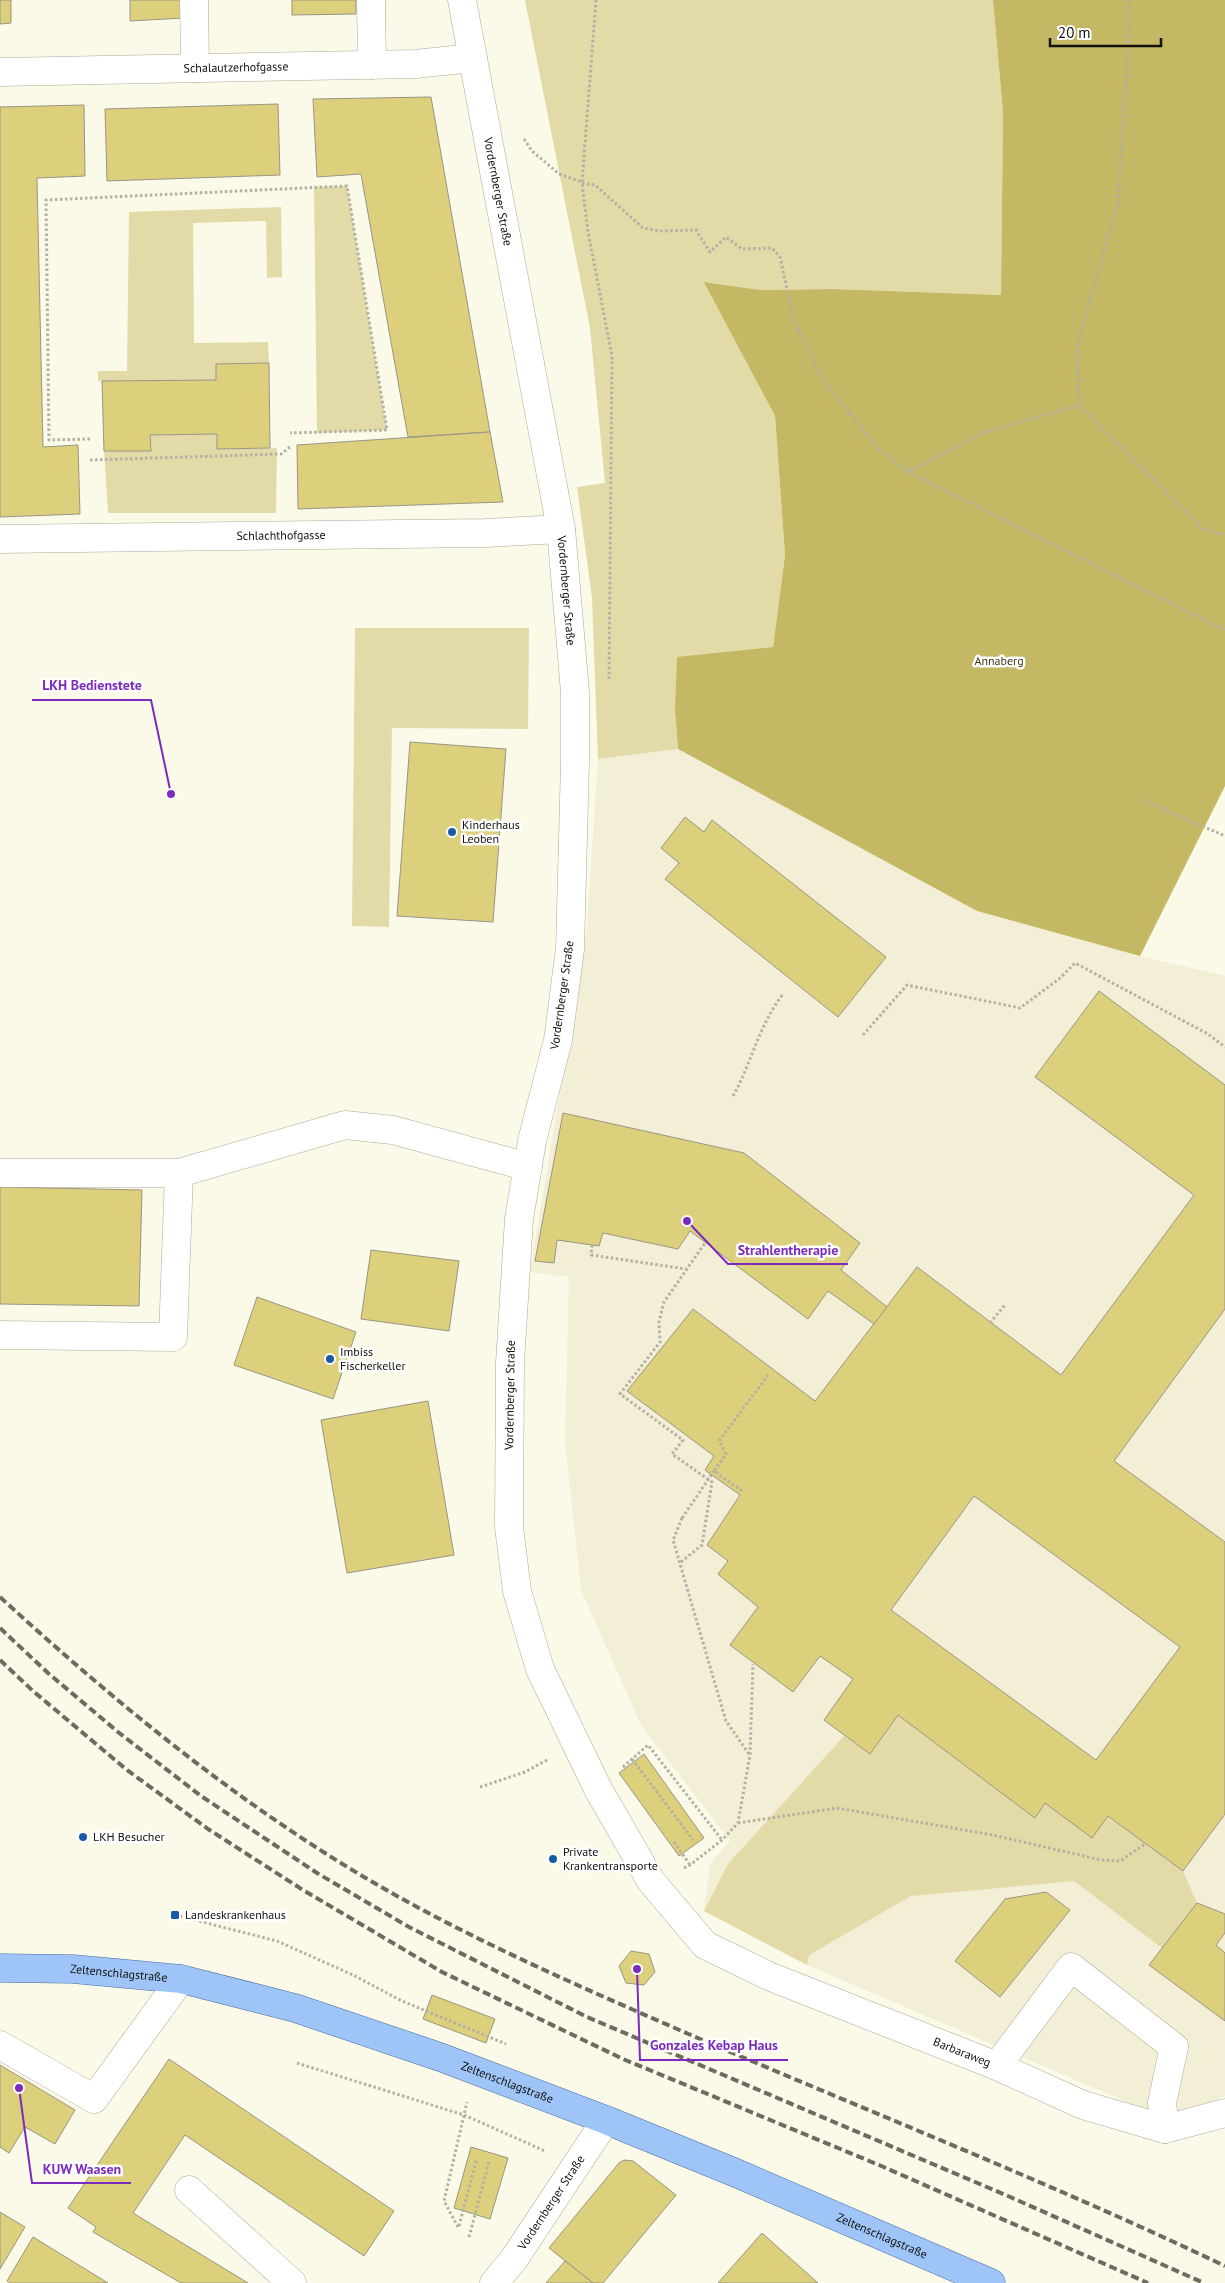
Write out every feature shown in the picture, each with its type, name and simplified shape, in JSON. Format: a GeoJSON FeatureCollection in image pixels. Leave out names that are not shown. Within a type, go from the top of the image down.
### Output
{"type":"FeatureCollection","features":[{"type":"Feature","properties":{"kind":"main road","name":"Zeltenschlagstraße"},"geometry":{"type":"LineString","coordinates":[[0,1968],[74,1969],[181,1979],[296,2008],[440,2057],[475,2072],[606,2120],[736,2173],[992,2283]]}},
{"type":"Feature","properties":{"kind":"street"},"geometry":{"type":"LineString","coordinates":[[194,0],[195,68]]}},
{"type":"Feature","properties":{"kind":"street"},"geometry":{"type":"LineString","coordinates":[[371,0],[372,65]]}},
{"type":"Feature","properties":{"kind":"street","name":"Vordernberger Straße"},"geometry":{"type":"LineString","coordinates":[[462,0],[561,529],[575,692],[570,949],[558,1040],[532,1141],[519,1219],[510,1353],[509,1527],[517,1591],[540,1669],[598,1789],[651,1881],[704,1945]]}},
{"type":"Feature","properties":{"kind":"street","name":"Schalautzerhofgasse"},"geometry":{"type":"LineString","coordinates":[[0,72],[415,64],[473,58]]}},
{"type":"Feature","properties":{"kind":"street","name":"Schlachthofgasse"},"geometry":{"type":"LineString","coordinates":[[0,539],[486,533],[561,529]]}},
{"type":"Feature","properties":{"kind":"street"},"geometry":{"type":"LineString","coordinates":[[0,1172],[179,1173],[345,1125],[393,1130],[528,1167]]}},
{"type":"Feature","properties":{"kind":"street"},"geometry":{"type":"LineString","coordinates":[[0,1335],[172,1337],[179,1173]]}},
{"type":"Feature","properties":{"kind":"street","name":"Barbaraweg"},"geometry":{"type":"LineString","coordinates":[[704,1945],[771,1976],[997,2066],[1083,2105],[1166,2129]]}},
{"type":"Feature","properties":{"kind":"street"},"geometry":{"type":"LineString","coordinates":[[997,2066],[1071,1967],[1174,2047],[1162,2103],[1166,2129],[1225,2113]]}},
{"type":"Feature","properties":{"kind":"street"},"geometry":{"type":"LineString","coordinates":[[0,2045],[94,2099],[181,1979]]}},
{"type":"Feature","properties":{"kind":"street","name":"Vordernberger Straße"},"geometry":{"type":"LineString","coordinates":[[494,2283],[514,2259],[606,2120]]}},
{"type":"Feature","properties":{"kind":"street"},"geometry":{"type":"LineString","coordinates":[[189,2190],[292,2283]]}},
{"type":"Feature","properties":{"kind":"path"},"geometry":{"type":"LineString","coordinates":[[596,0],[582,183],[588,232],[612,356],[611,668],[608,687]]}},
{"type":"Feature","properties":{"kind":"path"},"geometry":{"type":"LineString","coordinates":[[1129,0],[1128,53],[1118,202],[1077,346],[1079,405],[1202,528],[1225,536]]}},
{"type":"Feature","properties":{"kind":"path"},"geometry":{"type":"LineString","coordinates":[[582,183],[595,185],[643,228],[661,231],[696,230],[710,252],[726,237],[742,249],[772,248],[780,257],[794,321],[823,380],[878,448],[908,472],[1225,630]]}},
{"type":"Feature","properties":{"kind":"path"},"geometry":{"type":"LineString","coordinates":[[90,439],[49,440],[46,200],[347,186],[387,430],[290,433]]}},
{"type":"Feature","properties":{"kind":"path"},"geometry":{"type":"LineString","coordinates":[[908,472],[982,433],[1079,405]]}},
{"type":"Feature","properties":{"kind":"path"},"geometry":{"type":"LineString","coordinates":[[90,460],[280,454],[290,447]]}},
{"type":"Feature","properties":{"kind":"path"},"geometry":{"type":"LineString","coordinates":[[1143,800],[1225,836]]}},
{"type":"Feature","properties":{"kind":"path"},"geometry":{"type":"LineString","coordinates":[[863,1035],[907,985],[1020,1008],[1059,979],[1075,963],[1208,1034],[1225,1047]]}},
{"type":"Feature","properties":{"kind":"path"},"geometry":{"type":"LineString","coordinates":[[733,1096],[743,1076],[760,1031],[783,994]]}},
{"type":"Feature","properties":{"kind":"path"},"geometry":{"type":"LineString","coordinates":[[681,1562],[702,1545],[712,1482],[672,1454],[683,1440],[620,1394],[660,1342],[658,1322],[664,1302],[705,1243]]}},
{"type":"Feature","properties":{"kind":"path"},"geometry":{"type":"LineString","coordinates":[[592,1245],[591,1255],[686,1269]]}},
{"type":"Feature","properties":{"kind":"path"},"geometry":{"type":"LineString","coordinates":[[990,1323],[1005,1305]]}},
{"type":"Feature","properties":{"kind":"path"},"geometry":{"type":"LineString","coordinates":[[750,1755],[726,1721],[673,1540],[682,1518],[726,1454],[719,1441],[768,1375]]}},
{"type":"Feature","properties":{"kind":"path"},"geometry":{"type":"LineString","coordinates":[[714,1471],[742,1491]]}},
{"type":"Feature","properties":{"kind":"path"},"geometry":{"type":"LineString","coordinates":[[651,1881],[690,1865],[722,1840],[738,1823],[750,1755],[753,1664]]}},
{"type":"Feature","properties":{"kind":"path"},"geometry":{"type":"LineString","coordinates":[[480,1787],[525,1772],[575,1743]]}},
{"type":"Feature","properties":{"kind":"path"},"geometry":{"type":"LineString","coordinates":[[693,1840],[632,1759],[648,1745],[722,1840]]}},
{"type":"Feature","properties":{"kind":"path"},"geometry":{"type":"LineString","coordinates":[[738,1823],[837,1808],[994,1835],[1101,1860],[1120,1861],[1146,1844]]}},
{"type":"Feature","properties":{"kind":"path"},"geometry":{"type":"LineString","coordinates":[[674,1842],[690,1865]]}},
{"type":"Feature","properties":{"kind":"path"},"geometry":{"type":"LineString","coordinates":[[175,1915],[277,1941],[353,1974],[402,2001],[511,2046]]}},
{"type":"Feature","properties":{"kind":"path"},"geometry":{"type":"LineString","coordinates":[[402,2001],[406,2007]]}},
{"type":"Feature","properties":{"kind":"path"},"geometry":{"type":"LineString","coordinates":[[297,2063],[349,2077],[464,2115],[545,2151],[579,2161]]}},
{"type":"Feature","properties":{"kind":"path"},"geometry":{"type":"LineString","coordinates":[[475,2072],[444,2201],[458,2227],[477,2158]]}},
{"type":"Feature","properties":{"kind":"path"},"geometry":{"type":"LineString","coordinates":[[469,2237],[489,2162]]}},
{"type":"Feature","properties":{"kind":"shaded area"},"geometry":{"type":"Polygon","coordinates":[[[525,0],[993,0],[1003,113],[1001,295],[833,289],[761,290],[705,282],[775,416],[785,555],[773,647],[675,711],[678,749],[598,759],[592,598],[577,487],[605,483],[590,328],[525,0]]]}},
{"type":"Feature","properties":{"kind":"shaded area"},"geometry":{"type":"Polygon","coordinates":[[[347,186],[387,430],[317,433],[314,187],[347,186]]]}},
{"type":"Feature","properties":{"kind":"shaded area"},"geometry":{"type":"Polygon","coordinates":[[[281,207],[282,277],[267,278],[266,221],[193,223],[194,343],[268,342],[269,363],[216,364],[216,380],[98,381],[98,371],[127,371],[129,212],[281,207]]]}},
{"type":"Feature","properties":{"kind":"shaded area"},"geometry":{"type":"Polygon","coordinates":[[[217,434],[217,449],[277,448],[276,513],[108,513],[104,451],[150,451],[150,435],[217,434]]]}},
{"type":"Feature","properties":{"kind":"shaded area"},"geometry":{"type":"Polygon","coordinates":[[[355,628],[529,628],[528,729],[392,728],[389,927],[352,926],[355,628]]]}},
{"type":"Feature","properties":{"kind":"shaded area"},"geometry":{"type":"Polygon","coordinates":[[[678,749],[977,911],[1140,956],[1225,976],[1225,2096],[1169,2120],[807,1965],[704,1911],[710,1864],[730,1841],[641,1725],[581,1590],[565,1441],[569,1277],[530,1272],[587,927],[598,759],[678,749]]]}},
{"type":"Feature","properties":{"kind":"shaded area"},"geometry":{"type":"Polygon","coordinates":[[[898,1715],[1035,1818],[1045,1803],[1092,1838],[1108,1816],[1183,1871],[1197,1903],[1162,1948],[1074,1881],[911,1896],[809,1955],[807,1965],[704,1911],[728,1864],[844,1736],[870,1754],[898,1715]]]}},
{"type":"Feature","properties":{"kind":"green space","name":"Annaberg"},"geometry":{"type":"Polygon","coordinates":[[[993,0],[1225,0],[1225,786],[1140,956],[977,911],[678,749],[675,711],[677,657],[773,647],[785,555],[775,416],[704,282],[761,290],[833,289],[1001,295],[1003,113],[993,0]]]}},
{"type":"Feature","properties":{"kind":"building"},"geometry":{"type":"Polygon","coordinates":[[[0,0],[11,0],[11,23],[0,24],[0,0]]]}},
{"type":"Feature","properties":{"kind":"building"},"geometry":{"type":"Polygon","coordinates":[[[130,0],[183,0],[184,18],[130,21],[130,0]]]}},
{"type":"Feature","properties":{"kind":"building"},"geometry":{"type":"Polygon","coordinates":[[[292,0],[356,0],[356,14],[292,15],[292,0]]]}},
{"type":"Feature","properties":{"kind":"building"},"geometry":{"type":"Polygon","coordinates":[[[431,97],[490,432],[408,437],[361,174],[317,177],[313,99],[431,97]]]}},
{"type":"Feature","properties":{"kind":"building"},"geometry":{"type":"Polygon","coordinates":[[[278,104],[280,175],[107,181],[105,109],[278,104]]]}},
{"type":"Feature","properties":{"kind":"building"},"geometry":{"type":"Polygon","coordinates":[[[84,105],[85,176],[37,178],[43,447],[78,445],[80,514],[0,517],[0,107],[84,105]]]}},
{"type":"Feature","properties":{"kind":"building"},"geometry":{"type":"Polygon","coordinates":[[[269,363],[270,448],[217,449],[217,434],[150,435],[151,451],[104,451],[102,381],[216,380],[216,364],[269,363]]]}},
{"type":"Feature","properties":{"kind":"building"},"geometry":{"type":"Polygon","coordinates":[[[490,432],[503,502],[298,509],[297,445],[490,432]]]}},
{"type":"Feature","properties":{"kind":"building","name":"Kinderhaus Leoben"},"geometry":{"type":"Polygon","coordinates":[[[410,742],[506,749],[493,922],[397,916],[410,742]]]}},
{"type":"Feature","properties":{"kind":"building"},"geometry":{"type":"Polygon","coordinates":[[[685,817],[704,832],[712,820],[886,957],[838,1017],[665,879],[679,863],[661,848],[685,817]]]}},
{"type":"Feature","properties":{"kind":"building"},"geometry":{"type":"Polygon","coordinates":[[[1099,991],[1225,1085],[1225,1309],[1114,1461],[1225,1542],[1225,1814],[1183,1871],[1108,1816],[1092,1838],[1045,1803],[1035,1818],[898,1715],[870,1754],[824,1720],[853,1679],[820,1656],[793,1692],[730,1645],[758,1607],[718,1574],[728,1561],[707,1545],[740,1495],[705,1470],[714,1456],[627,1391],[693,1309],[815,1401],[917,1267],[1061,1375],[1194,1195],[1035,1077],[1099,991]],[[974,1496],[891,1610],[1096,1760],[1180,1647],[974,1496]]]}},
{"type":"Feature","properties":{"kind":"building"},"geometry":{"type":"Polygon","coordinates":[[[563,1113],[744,1153],[860,1243],[841,1270],[887,1307],[874,1324],[828,1291],[808,1319],[690,1231],[678,1249],[603,1233],[599,1246],[557,1240],[554,1263],[535,1261],[563,1113]]]}},
{"type":"Feature","properties":{"kind":"building"},"geometry":{"type":"Polygon","coordinates":[[[0,1187],[142,1190],[139,1306],[0,1304],[0,1187]]]}},
{"type":"Feature","properties":{"kind":"building"},"geometry":{"type":"Polygon","coordinates":[[[371,1250],[459,1261],[449,1331],[361,1319],[371,1250]]]}},
{"type":"Feature","properties":{"kind":"building"},"geometry":{"type":"Polygon","coordinates":[[[257,1297],[356,1332],[333,1399],[234,1365],[257,1297]]]}},
{"type":"Feature","properties":{"kind":"building"},"geometry":{"type":"Polygon","coordinates":[[[428,1401],[454,1555],[347,1573],[321,1420],[428,1401]]]}},
{"type":"Feature","properties":{"kind":"building"},"geometry":{"type":"Polygon","coordinates":[[[644,1754],[704,1838],[679,1856],[619,1773],[644,1754]]]}},
{"type":"Feature","properties":{"kind":"building"},"geometry":{"type":"Polygon","coordinates":[[[1046,1892],[1070,1910],[1000,1997],[955,1961],[1005,1899],[1046,1892]]]}},
{"type":"Feature","properties":{"kind":"building"},"geometry":{"type":"Polygon","coordinates":[[[1197,1903],[1225,1914],[1225,1933],[1216,1945],[1225,1953],[1225,2021],[1149,1965],[1197,1903]]]}},
{"type":"Feature","properties":{"kind":"building"},"geometry":{"type":"Polygon","coordinates":[[[631,1951],[649,1954],[655,1972],[644,1985],[626,1983],[619,1966],[631,1951]]]}},
{"type":"Feature","properties":{"kind":"building"},"geometry":{"type":"Polygon","coordinates":[[[432,1995],[495,2019],[486,2043],[423,2019],[432,1995]]]}},
{"type":"Feature","properties":{"kind":"building"},"geometry":{"type":"Polygon","coordinates":[[[169,2059],[394,2211],[364,2256],[185,2135],[133,2213],[248,2283],[181,2283],[93,2232],[96,2227],[68,2208],[169,2059]]]}},
{"type":"Feature","properties":{"kind":"building"},"geometry":{"type":"Polygon","coordinates":[[[0,2065],[75,2110],[55,2144],[25,2127],[9,2153],[0,2147],[0,2065]]]}},
{"type":"Feature","properties":{"kind":"building"},"geometry":{"type":"Polygon","coordinates":[[[471,2147],[508,2158],[490,2219],[454,2208],[471,2147]]]}},
{"type":"Feature","properties":{"kind":"building"},"geometry":{"type":"Polygon","coordinates":[[[624,2160],[633,2161],[676,2195],[603,2283],[593,2283],[549,2248],[619,2163],[624,2160]]]}},
{"type":"Feature","properties":{"kind":"building"},"geometry":{"type":"Polygon","coordinates":[[[0,2212],[25,2227],[0,2269],[0,2212]]]}},
{"type":"Feature","properties":{"kind":"building"},"geometry":{"type":"Polygon","coordinates":[[[762,2233],[818,2283],[718,2283],[762,2233]]]}},
{"type":"Feature","properties":{"kind":"building"},"geometry":{"type":"Polygon","coordinates":[[[33,2237],[108,2283],[10,2283],[7,2281],[33,2237]]]}},
{"type":"Feature","properties":{"kind":"building"},"geometry":{"type":"Polygon","coordinates":[[[565,2261],[593,2283],[546,2283],[565,2261]]]}},
{"type":"Feature","properties":{"kind":"railway"},"geometry":{"type":"LineString","coordinates":[[0,1597],[87,1674],[177,1748],[271,1817],[319,1849],[409,1903],[491,1945],[616,2002],[1095,2206],[1225,2266]]}},
{"type":"Feature","properties":{"kind":"railway"},"geometry":{"type":"LineString","coordinates":[[0,1628],[48,1673],[118,1732],[201,1796],[317,1873],[409,1927],[587,2017],[1008,2196],[1204,2283]]}},
{"type":"Feature","properties":{"kind":"railway"},"geometry":{"type":"LineString","coordinates":[[0,1660],[33,1691],[127,1770],[208,1829],[303,1890],[442,1972],[623,2059],[879,2165],[1148,2283]]}},
{"type":"Feature","properties":{"kind":"place","name":"LKH Bedienstete"},"geometry":{"type":"Point","coordinates":[171,794]}},
{"type":"Feature","properties":{"kind":"place","name":"Kinderhaus Leoben"},"geometry":{"type":"Point","coordinates":[452,832]}},
{"type":"Feature","properties":{"kind":"place","name":"Strahlentherapie"},"geometry":{"type":"Point","coordinates":[687,1221]}},
{"type":"Feature","properties":{"kind":"place","name":"Imbiss Fischerkeller"},"geometry":{"type":"Point","coordinates":[330,1359]}},
{"type":"Feature","properties":{"kind":"place","name":"LKH Besucher"},"geometry":{"type":"Point","coordinates":[83,1837]}},
{"type":"Feature","properties":{"kind":"place","name":"Private Krankentransporte"},"geometry":{"type":"Point","coordinates":[553,1859]}},
{"type":"Feature","properties":{"kind":"place","name":"Landeskrankenhaus"},"geometry":{"type":"Point","coordinates":[175,1915]}},
{"type":"Feature","properties":{"kind":"place","name":"Gonzales Kebap Haus"},"geometry":{"type":"Point","coordinates":[637,1969]}},
{"type":"Feature","properties":{"kind":"place","name":"KUW Waasen"},"geometry":{"type":"Point","coordinates":[19,2088]}}]}
